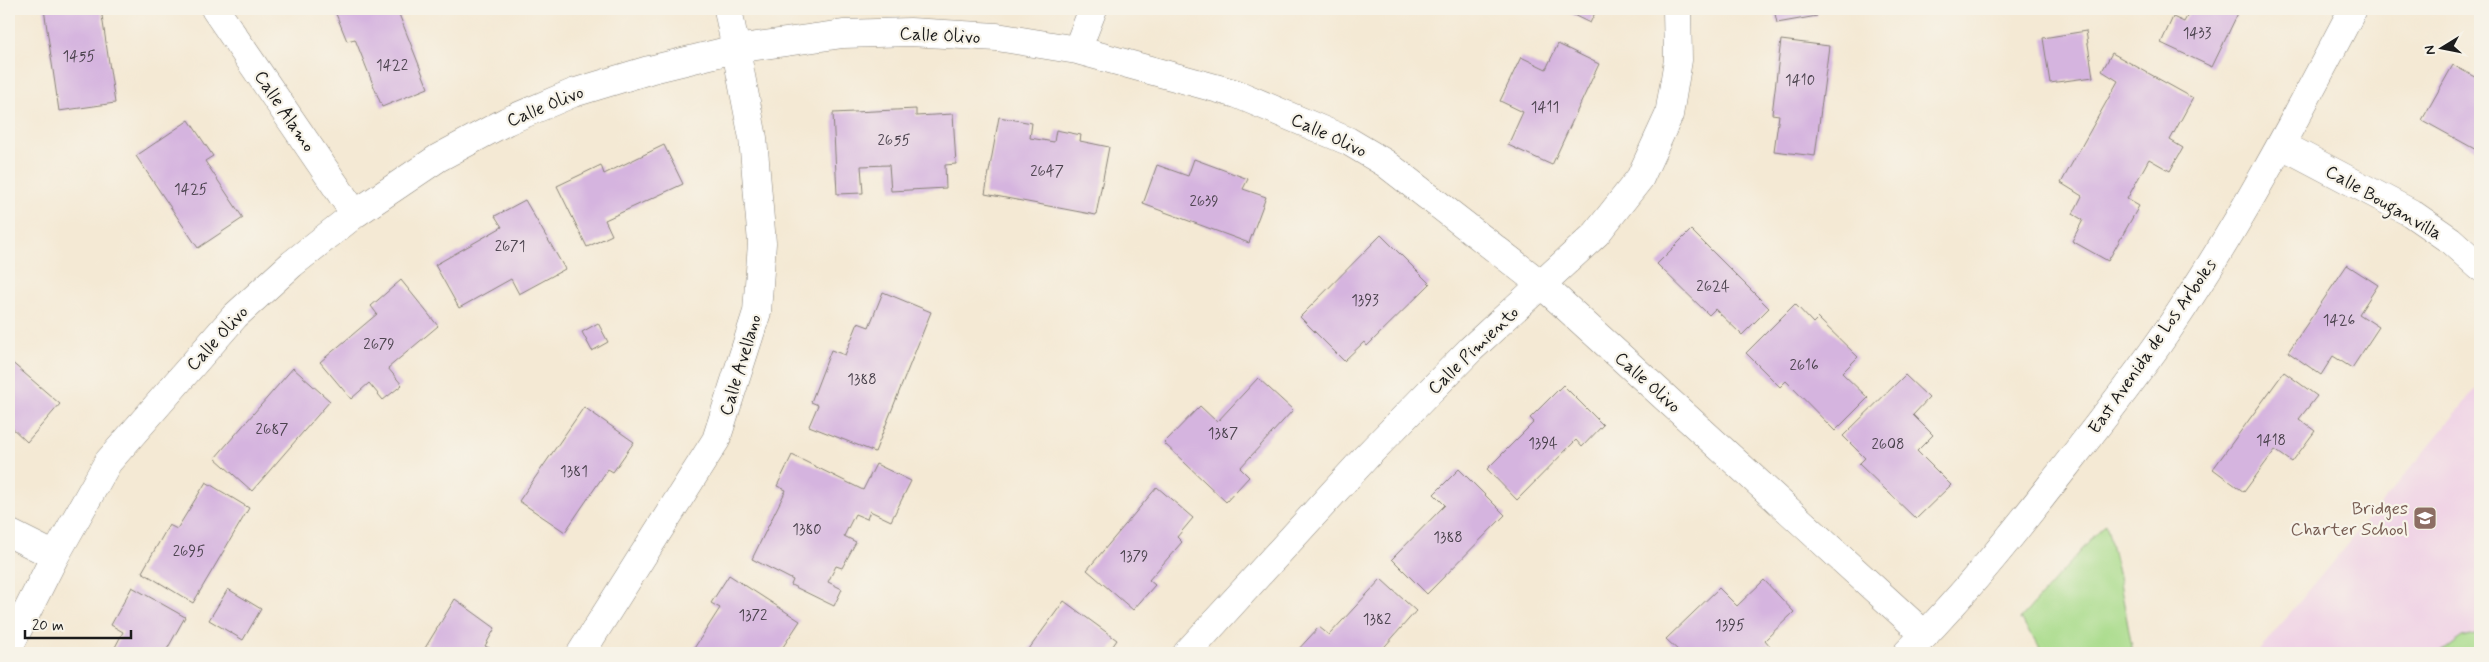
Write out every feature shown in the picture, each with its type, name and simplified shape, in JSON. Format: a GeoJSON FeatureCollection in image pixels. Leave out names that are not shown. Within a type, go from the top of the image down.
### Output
{"type":"FeatureCollection","features":[{"type":"Feature","properties":{"kind":"street","name":"Calle Alamo"},"geometry":{"type":"LineString","coordinates":[[215,9],[356,214]]}},
{"type":"Feature","properties":{"kind":"street","name":"Calle Avellano"},"geometry":{"type":"LineString","coordinates":[[581,653],[716,440],[758,312],[762,243],[753,138],[728,9]]}},
{"type":"Feature","properties":{"kind":"street"},"geometry":{"type":"LineString","coordinates":[[1077,50],[1093,9]]}},
{"type":"Feature","properties":{"kind":"street","name":"Calle Pimiento"},"geometry":{"type":"LineString","coordinates":[[1187,653],[1373,449],[1470,349],[1596,234],[1640,178],[1669,115],[1678,60],[1677,9]]}},
{"type":"Feature","properties":{"kind":"street","name":"East Avenida de Los Arboles"},"geometry":{"type":"LineString","coordinates":[[1916,644],[2009,540],[2123,392],[2168,330],[2209,267],[2282,145],[2354,9]]}},
{"type":"Feature","properties":{"kind":"street","name":"Calle Olivo"},"geometry":{"type":"LineString","coordinates":[[9,647],[55,556],[108,462],[223,330],[292,264],[356,214],[438,158],[507,120],[540,106],[648,70],[735,49],[843,34],[910,32],[997,38],[1077,50],[1238,94],[1348,141],[1385,163],[1542,285],[1916,644]]}},
{"type":"Feature","properties":{"kind":"street","name":"Calle Bouganvilla"},"geometry":{"type":"LineString","coordinates":[[2282,145],[2411,213],[2450,240],[2480,267]]}},
{"type":"Feature","properties":{"kind":"street"},"geometry":{"type":"LineString","coordinates":[[9,532],[55,556]]}},
{"type":"Feature","properties":{"kind":"shaded area","name":"Bridges Charter School"},"geometry":{"type":"Polygon","coordinates":[[[2480,384],[2480,653],[2257,653],[2480,384]]]}},
{"type":"Feature","properties":{"kind":"green space"},"geometry":{"type":"Polygon","coordinates":[[[2106,523],[2119,577],[2133,653],[2044,653],[2020,619],[2106,523]]]}},
{"type":"Feature","properties":{"kind":"green space"},"geometry":{"type":"Polygon","coordinates":[[[2480,633],[2480,653],[2440,653],[2462,637],[2480,633]]]}},
{"type":"Feature","properties":{"kind":"building"},"geometry":{"type":"Polygon","coordinates":[[[44,9],[101,9],[115,103],[59,111],[44,9]]]}},
{"type":"Feature","properties":{"kind":"building"},"geometry":{"type":"Polygon","coordinates":[[[334,9],[397,9],[428,88],[382,107],[355,39],[347,41],[334,9]]]}},
{"type":"Feature","properties":{"kind":"building"},"geometry":{"type":"Polygon","coordinates":[[[1561,9],[1597,9],[1590,23],[1561,9]]]}},
{"type":"Feature","properties":{"kind":"building"},"geometry":{"type":"Polygon","coordinates":[[[1774,9],[1816,9],[1817,16],[1777,23],[1774,9]]]}},
{"type":"Feature","properties":{"kind":"building"},"geometry":{"type":"Polygon","coordinates":[[[2191,9],[2240,9],[2212,67],[2161,43],[2173,17],[2184,22],[2191,9]]]}},
{"type":"Feature","properties":{"kind":"building"},"geometry":{"type":"Polygon","coordinates":[[[2086,31],[2093,77],[2050,83],[2043,38],[2086,31]]]}},
{"type":"Feature","properties":{"kind":"building"},"geometry":{"type":"Polygon","coordinates":[[[1781,40],[1829,46],[1815,156],[1774,151],[1779,115],[1772,114],[1781,40]]]}},
{"type":"Feature","properties":{"kind":"building"},"geometry":{"type":"Polygon","coordinates":[[[1558,44],[1599,64],[1552,165],[1508,145],[1523,112],[1500,101],[1521,57],[1546,69],[1558,44]]]}},
{"type":"Feature","properties":{"kind":"building"},"geometry":{"type":"Polygon","coordinates":[[[2112,53],[2193,98],[2170,140],[2183,148],[2170,171],[2149,159],[2127,199],[2139,206],[2108,261],[2072,241],[2083,220],[2073,214],[2082,196],[2061,183],[2118,81],[2102,71],[2112,53]]]}},
{"type":"Feature","properties":{"kind":"building"},"geometry":{"type":"Polygon","coordinates":[[[2453,65],[2480,80],[2480,152],[2422,120],[2453,65]]]}},
{"type":"Feature","properties":{"kind":"building"},"geometry":{"type":"Polygon","coordinates":[[[916,109],[916,116],[953,114],[956,164],[945,165],[946,188],[891,191],[889,165],[861,166],[863,193],[837,194],[833,113],[916,109]]]}},
{"type":"Feature","properties":{"kind":"building"},"geometry":{"type":"Polygon","coordinates":[[[999,117],[1032,123],[1030,138],[1054,142],[1056,130],[1081,135],[1080,141],[1109,147],[1096,215],[985,194],[999,117]]]}},
{"type":"Feature","properties":{"kind":"building"},"geometry":{"type":"Polygon","coordinates":[[[189,120],[213,156],[205,161],[243,218],[198,248],[136,156],[189,120]]]}},
{"type":"Feature","properties":{"kind":"building"},"geometry":{"type":"Polygon","coordinates":[[[664,145],[683,184],[605,220],[612,235],[587,247],[557,186],[601,165],[604,174],[664,145]]]}},
{"type":"Feature","properties":{"kind":"building"},"geometry":{"type":"Polygon","coordinates":[[[1194,159],[1248,179],[1243,189],[1266,197],[1249,243],[1143,204],[1157,165],[1188,176],[1194,159]]]}},
{"type":"Feature","properties":{"kind":"building"},"geometry":{"type":"Polygon","coordinates":[[[525,200],[565,269],[519,294],[511,279],[459,308],[435,265],[502,227],[495,216],[525,200]]]}},
{"type":"Feature","properties":{"kind":"building"},"geometry":{"type":"Polygon","coordinates":[[[1691,230],[1769,308],[1742,335],[1715,309],[1709,315],[1657,264],[1691,230]]]}},
{"type":"Feature","properties":{"kind":"building"},"geometry":{"type":"Polygon","coordinates":[[[1381,235],[1430,284],[1367,346],[1364,342],[1344,361],[1300,317],[1381,235]]]}},
{"type":"Feature","properties":{"kind":"building"},"geometry":{"type":"Polygon","coordinates":[[[2347,265],[2378,285],[2359,314],[2379,327],[2352,368],[2333,356],[2321,375],[2288,352],[2347,265]]]}},
{"type":"Feature","properties":{"kind":"building"},"geometry":{"type":"Polygon","coordinates":[[[401,280],[438,326],[388,368],[402,385],[383,400],[369,383],[351,399],[320,362],[377,314],[371,306],[401,280]]]}},
{"type":"Feature","properties":{"kind":"building"},"geometry":{"type":"Polygon","coordinates":[[[883,292],[931,312],[875,452],[809,426],[818,405],[811,402],[831,350],[845,355],[858,323],[869,327],[883,292]]]}},
{"type":"Feature","properties":{"kind":"building"},"geometry":{"type":"Polygon","coordinates":[[[1795,304],[1813,323],[1818,318],[1858,357],[1842,373],[1868,398],[1835,431],[1786,381],[1780,387],[1746,353],[1795,304]]]}},
{"type":"Feature","properties":{"kind":"building"},"geometry":{"type":"Polygon","coordinates":[[[598,323],[608,342],[592,351],[582,332],[598,323]]]}},
{"type":"Feature","properties":{"kind":"building"},"geometry":{"type":"Polygon","coordinates":[[[9,360],[60,404],[27,442],[9,425],[9,360]]]}},
{"type":"Feature","properties":{"kind":"building"},"geometry":{"type":"Polygon","coordinates":[[[293,368],[330,401],[252,491],[215,458],[293,368]]]}},
{"type":"Feature","properties":{"kind":"building"},"geometry":{"type":"Polygon","coordinates":[[[2284,372],[2317,396],[2299,419],[2315,431],[2292,462],[2275,450],[2244,492],[2213,469],[2284,372]]]}},
{"type":"Feature","properties":{"kind":"building"},"geometry":{"type":"Polygon","coordinates":[[[1905,375],[1929,398],[1913,415],[1933,435],[1917,451],[1951,485],[1916,519],[1859,464],[1865,458],[1843,436],[1905,375]]]}},
{"type":"Feature","properties":{"kind":"building"},"geometry":{"type":"Polygon","coordinates":[[[1258,378],[1293,410],[1240,468],[1249,477],[1226,502],[1164,443],[1200,406],[1217,422],[1258,378]]]}},
{"type":"Feature","properties":{"kind":"building"},"geometry":{"type":"Polygon","coordinates":[[[1563,385],[1603,425],[1582,447],[1576,440],[1517,500],[1487,469],[1534,422],[1530,418],[1563,385]]]}},
{"type":"Feature","properties":{"kind":"building"},"geometry":{"type":"Polygon","coordinates":[[[584,407],[634,442],[613,472],[608,469],[565,532],[519,501],[584,407]]]}},
{"type":"Feature","properties":{"kind":"building"},"geometry":{"type":"Polygon","coordinates":[[[792,455],[863,490],[876,464],[911,481],[891,521],[870,511],[867,519],[855,514],[844,536],[856,542],[842,568],[836,566],[828,582],[842,589],[834,606],[791,585],[793,580],[752,559],[786,490],[777,486],[792,455]]]}},
{"type":"Feature","properties":{"kind":"building"},"geometry":{"type":"Polygon","coordinates":[[[1459,469],[1505,515],[1427,594],[1392,559],[1445,505],[1434,494],[1459,469]]]}},
{"type":"Feature","properties":{"kind":"building"},"geometry":{"type":"Polygon","coordinates":[[[206,482],[249,508],[193,603],[142,572],[169,525],[177,529],[206,482]]]}},
{"type":"Feature","properties":{"kind":"building"},"geometry":{"type":"Polygon","coordinates":[[[1157,487],[1193,518],[1177,537],[1182,542],[1149,580],[1155,585],[1133,610],[1087,570],[1157,487]]]}},
{"type":"Feature","properties":{"kind":"building"},"geometry":{"type":"Polygon","coordinates":[[[729,575],[800,621],[779,653],[691,653],[720,608],[711,603],[729,575]]]}},
{"type":"Feature","properties":{"kind":"building"},"geometry":{"type":"Polygon","coordinates":[[[1381,579],[1416,611],[1379,653],[1295,653],[1319,627],[1329,635],[1381,579]]]}},
{"type":"Feature","properties":{"kind":"building"},"geometry":{"type":"Polygon","coordinates":[[[1764,580],[1794,612],[1765,640],[1770,646],[1762,653],[1681,653],[1666,639],[1719,588],[1737,606],[1764,580]]]}},
{"type":"Feature","properties":{"kind":"building"},"geometry":{"type":"Polygon","coordinates":[[[132,587],[185,617],[165,653],[112,653],[123,632],[111,625],[132,587]]]}},
{"type":"Feature","properties":{"kind":"building"},"geometry":{"type":"Polygon","coordinates":[[[228,589],[261,609],[243,640],[209,620],[228,589]]]}},
{"type":"Feature","properties":{"kind":"building"},"geometry":{"type":"Polygon","coordinates":[[[455,599],[495,628],[485,646],[491,649],[489,653],[422,653],[455,599]]]}},
{"type":"Feature","properties":{"kind":"building"},"geometry":{"type":"Polygon","coordinates":[[[1064,601],[1117,640],[1108,653],[1026,653],[1064,601]]]}},
{"type":"Feature","properties":{"kind":"place","name":"Bridges Charter School"},"geometry":{"type":"Point","coordinates":[2425,518]}}]}
